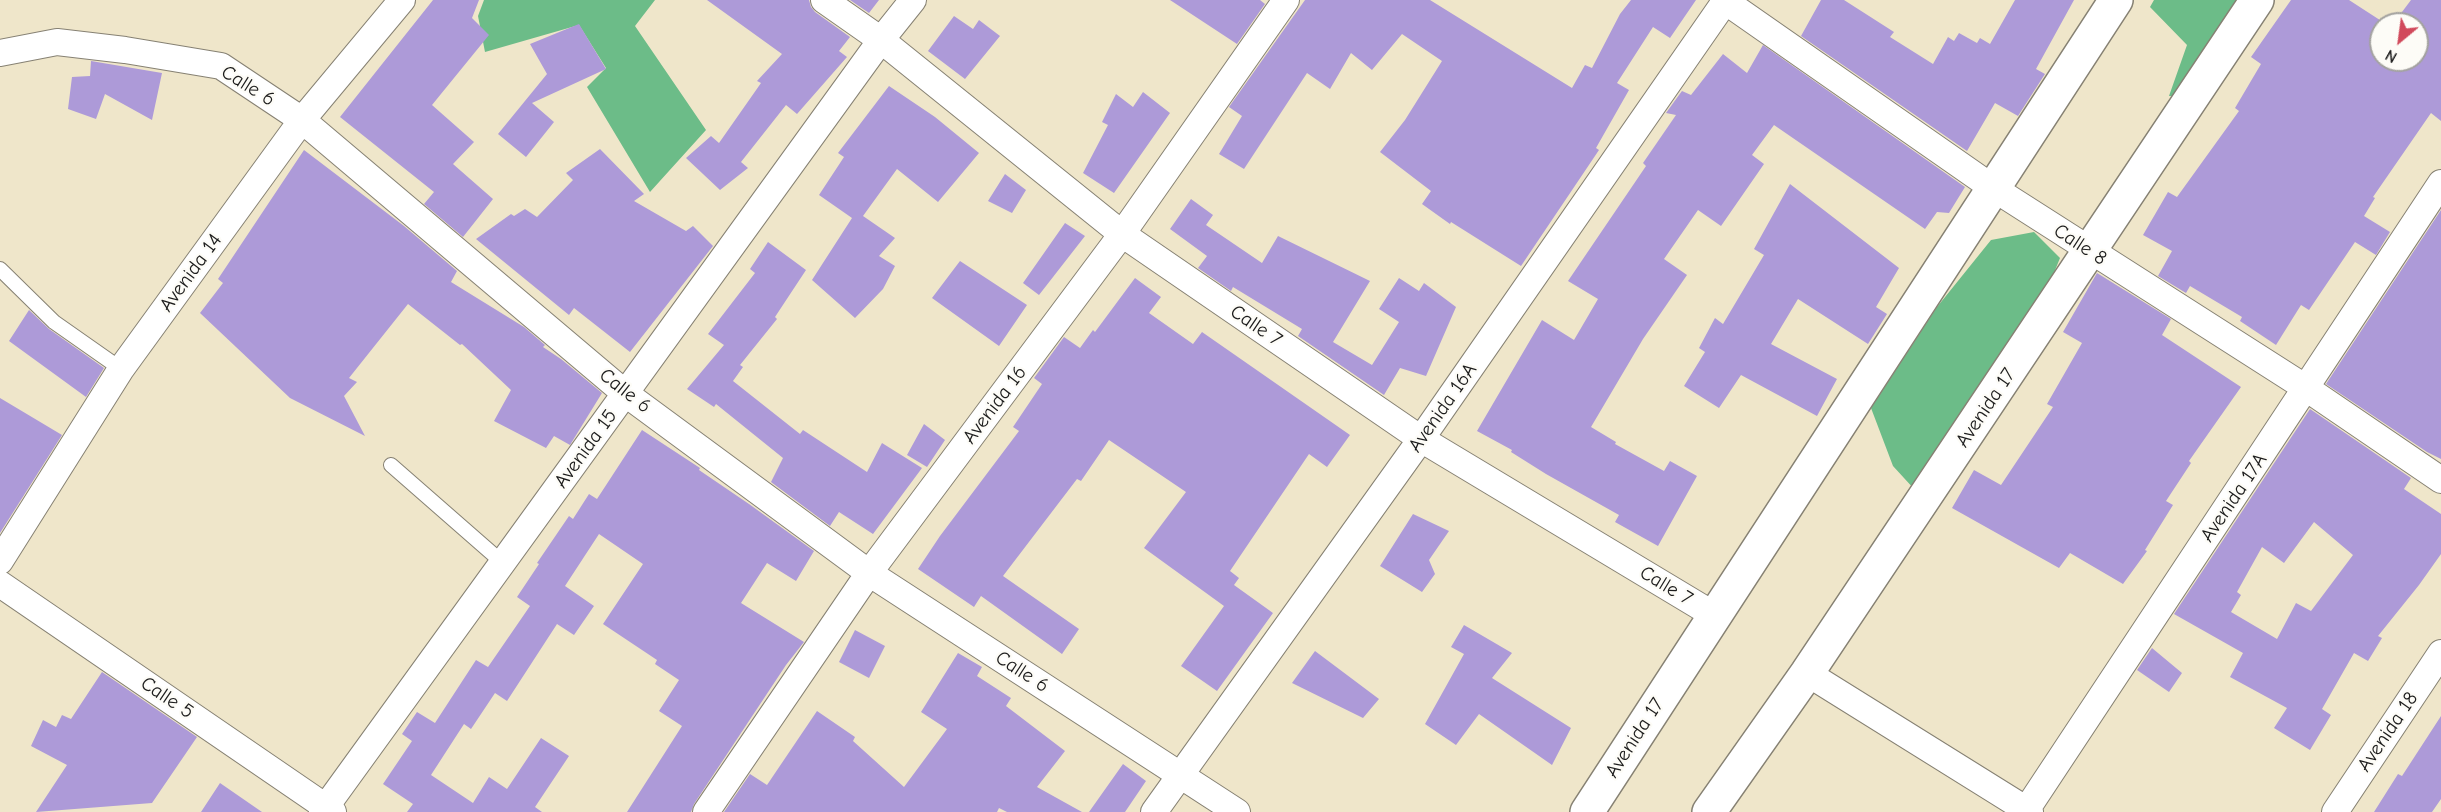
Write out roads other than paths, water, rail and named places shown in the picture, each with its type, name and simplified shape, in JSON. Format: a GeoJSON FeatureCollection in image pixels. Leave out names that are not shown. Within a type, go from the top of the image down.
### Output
{"type":"FeatureCollection","features":[{"type":"Feature","properties":{"kind":"main road","name":"Avenida 17"},"geometry":{"type":"LineString","coordinates":[[1587,812],[2116,0]]}},
{"type":"Feature","properties":{"kind":"main road","name":"Avenida 17"},"geometry":{"type":"LineString","coordinates":[[1709,812],[1807,673],[2257,0]]}},
{"type":"Feature","properties":{"kind":"street","name":"Avenida 14"},"geometry":{"type":"LineString","coordinates":[[0,561],[121,369],[302,120],[402,0]]}},
{"type":"Feature","properties":{"kind":"street","name":"Calle 7"},"geometry":{"type":"LineString","coordinates":[[824,0],[881,40],[1122,234],[1421,439],[1714,615]]}},
{"type":"Feature","properties":{"kind":"street","name":"Avenida 15"},"geometry":{"type":"LineString","coordinates":[[327,810],[881,40],[913,0]]}},
{"type":"Feature","properties":{"kind":"street","name":"Avenida 16"},"geometry":{"type":"LineString","coordinates":[[705,812],[869,573],[1122,234],[1286,0]]}},
{"type":"Feature","properties":{"kind":"street","name":"Calle 8"},"geometry":{"type":"LineString","coordinates":[[1726,1],[1993,188],[2306,388],[2441,480]]}},
{"type":"Feature","properties":{"kind":"street","name":"Avenida 16A"},"geometry":{"type":"LineString","coordinates":[[1154,812],[1421,439],[1726,1]]}},
{"type":"Feature","properties":{"kind":"street","name":"Calle 6"},"geometry":{"type":"LineString","coordinates":[[0,53],[57,42],[125,50],[221,66],[302,120],[626,394],[869,573],[1237,812]]}},
{"type":"Feature","properties":{"kind":"street","name":"Avenida 17A"},"geometry":{"type":"LineString","coordinates":[[2027,811],[2441,183]]}},
{"type":"Feature","properties":{"kind":"street","name":"Calle 5"},"geometry":{"type":"LineString","coordinates":[[0,584],[327,810]]}},
{"type":"Feature","properties":{"kind":"street","name":"Avenida 18"},"geometry":{"type":"LineString","coordinates":[[2335,812],[2441,652]]}},
{"type":"Feature","properties":{"kind":"street"},"geometry":{"type":"LineString","coordinates":[[1807,673],[2027,811]]}},
{"type":"Feature","properties":{"kind":"lane"},"geometry":{"type":"LineString","coordinates":[[0,269],[54,322],[121,369]]}},
{"type":"Feature","properties":{"kind":"lane"},"geometry":{"type":"LineString","coordinates":[[391,465],[503,563]]}}]}
